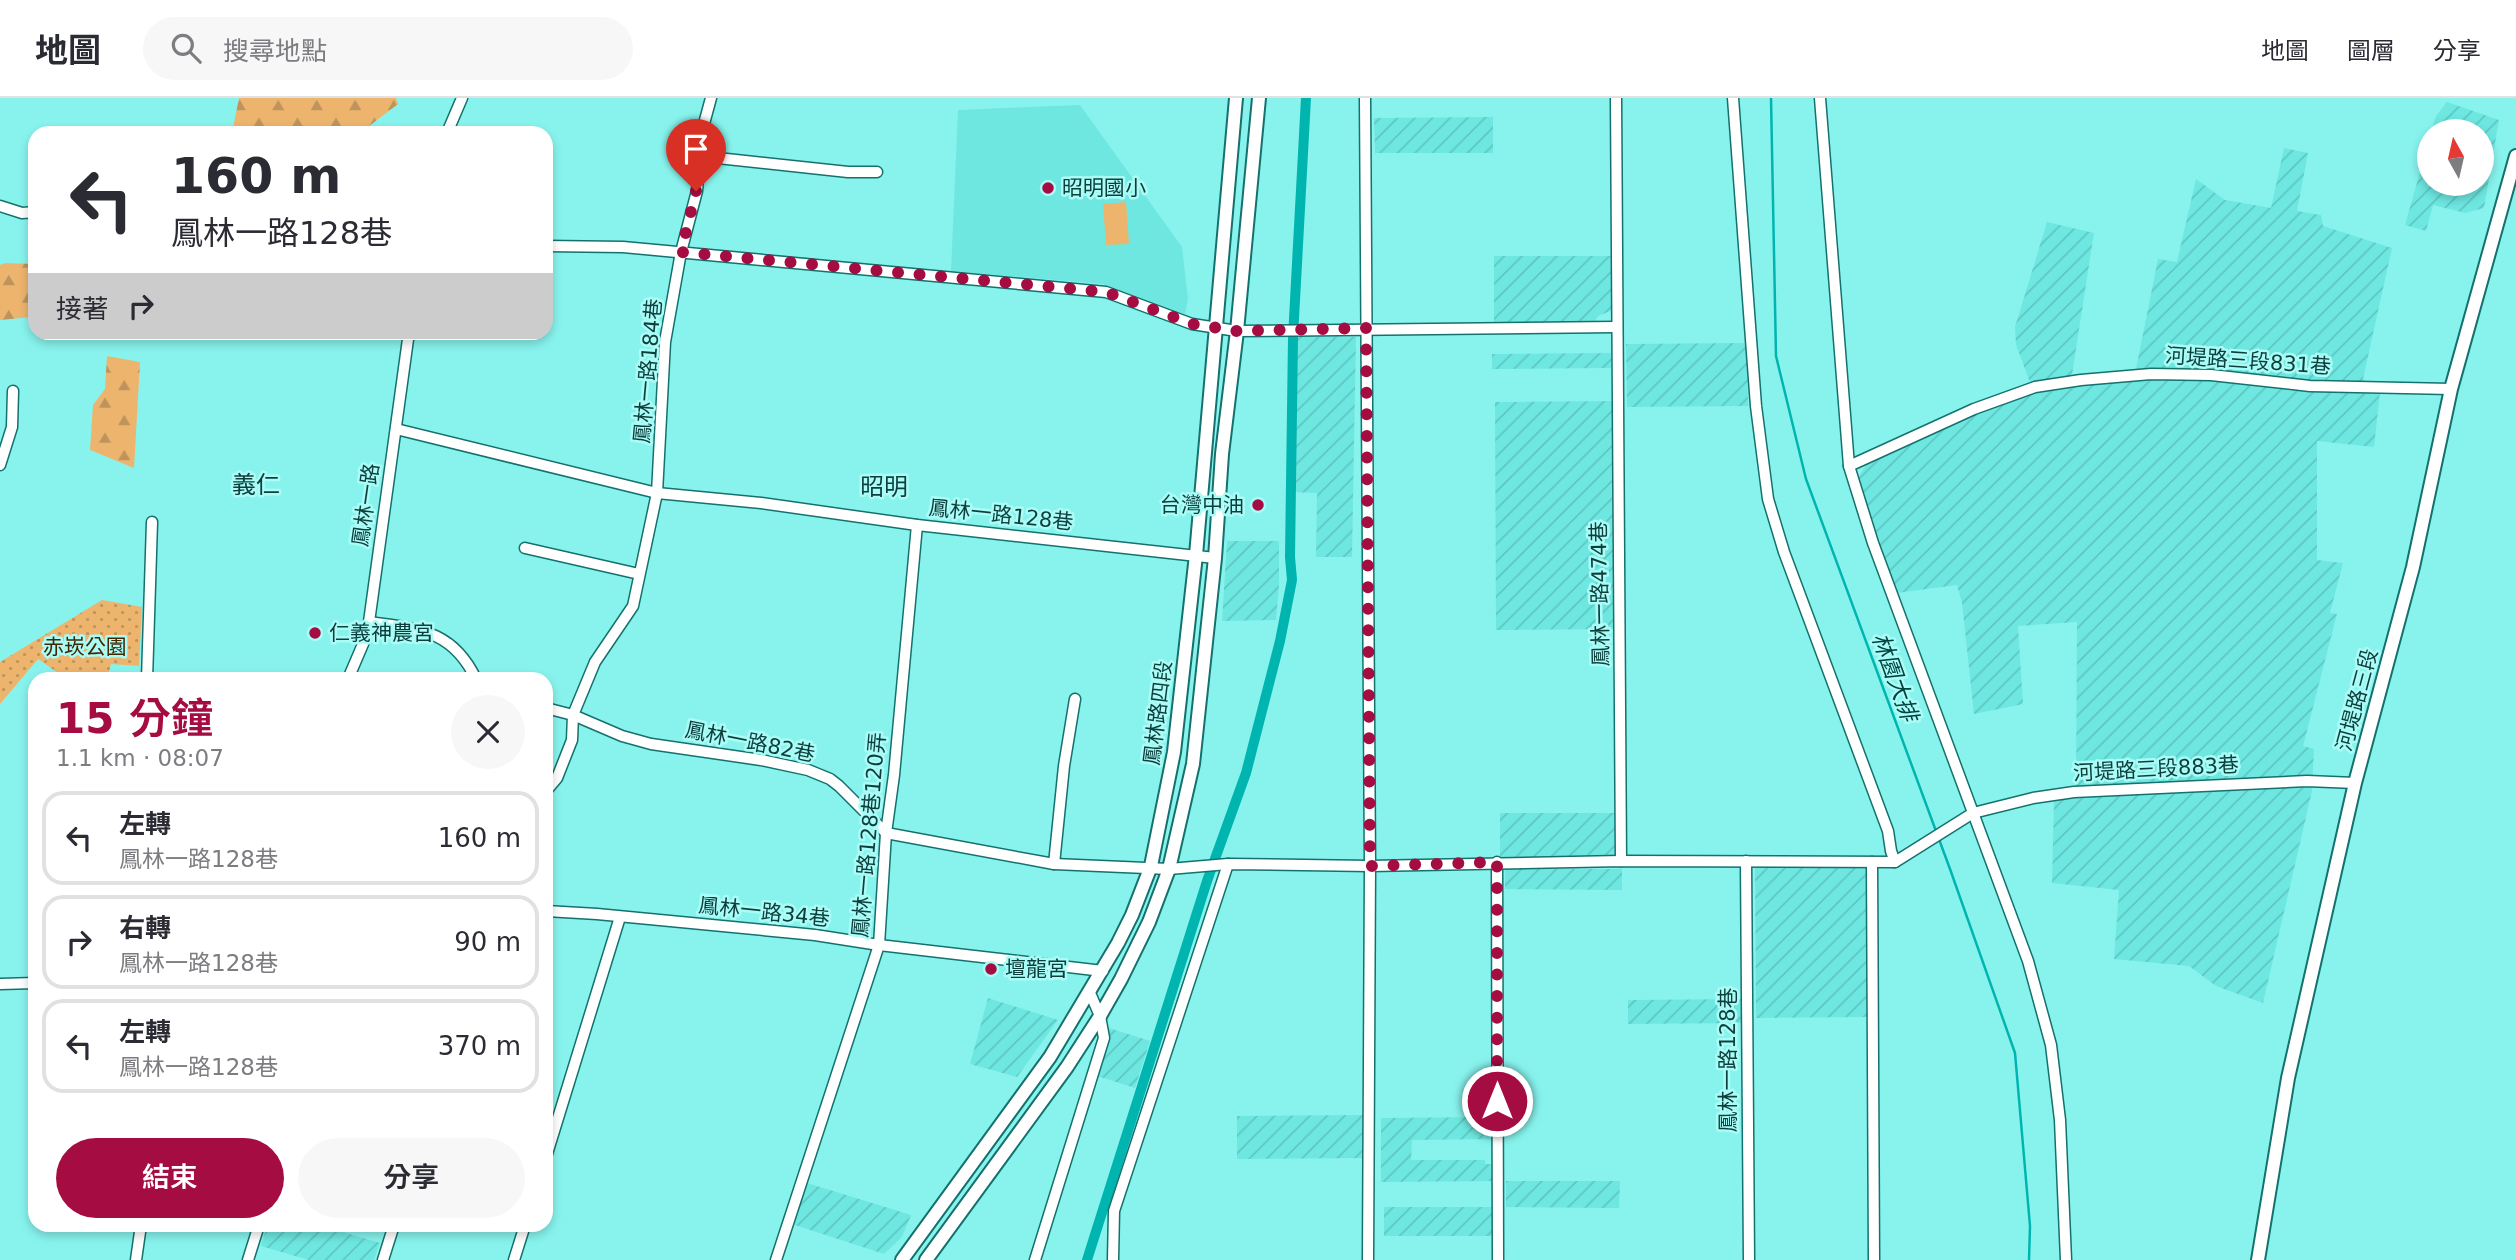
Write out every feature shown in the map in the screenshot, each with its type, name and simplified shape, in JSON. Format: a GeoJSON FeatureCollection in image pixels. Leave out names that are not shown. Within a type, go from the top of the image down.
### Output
{"type":"FeatureCollection","features":[{"type":"Feature","properties":{"kind":"main road","name":"鳳林路四段"},"geometry":{"type":"LineString","coordinates":[[902,1260],[1050,1057],[1103,971],[1132,915],[1151,866],[1173,759],[1196,555],[1236,98]]}},
{"type":"Feature","properties":{"kind":"main road","name":"鳳林路四段"},"geometry":{"type":"LineString","coordinates":[[926,1260],[1067,1067],[1100,1016],[1149,922],[1170,869],[1193,764],[1259,98]]}},
{"type":"Feature","properties":{"kind":"main road","name":"河堤路三段"},"geometry":{"type":"LineString","coordinates":[[2258,1260],[2288,1078],[2355,783],[2413,567],[2451,389],[2516,156]]}},
{"type":"Feature","properties":{"kind":"street"},"geometry":{"type":"LineString","coordinates":[[450,126],[462,98]]}},
{"type":"Feature","properties":{"kind":"street","name":"鳳林一路184巷"},"geometry":{"type":"LineString","coordinates":[[657,493],[665,342],[681,252],[696,191],[699,156],[711,98]]}},
{"type":"Feature","properties":{"kind":"street"},"geometry":{"type":"LineString","coordinates":[[1365,98],[1370,866],[1368,1260]]}},
{"type":"Feature","properties":{"kind":"street","name":"鳳林一路474巷"},"geometry":{"type":"LineString","coordinates":[[1616,98],[1622,861]]}},
{"type":"Feature","properties":{"kind":"street"},"geometry":{"type":"LineString","coordinates":[[1733,98],[1758,429],[1768,499],[1784,552],[1888,831],[1891,850],[1898,860]]}},
{"type":"Feature","properties":{"kind":"street"},"geometry":{"type":"LineString","coordinates":[[1820,98],[1849,466],[1872,543],[2028,961],[2052,1045],[2060,1120],[2066,1260]]}},
{"type":"Feature","properties":{"kind":"street"},"geometry":{"type":"LineString","coordinates":[[699,156],[848,172],[877,172]]}},
{"type":"Feature","properties":{"kind":"street"},"geometry":{"type":"LineString","coordinates":[[0,206],[28,213]]}},
{"type":"Feature","properties":{"kind":"street"},"geometry":{"type":"LineString","coordinates":[[553,246],[623,247],[1106,292],[1192,324],[1237,331],[1616,327]]}},
{"type":"Feature","properties":{"kind":"street","name":"鳳林一路"},"geometry":{"type":"LineString","coordinates":[[351,672],[363,646],[369,622],[408,340]]}},
{"type":"Feature","properties":{"kind":"street","name":"河堤路三段831巷"},"geometry":{"type":"LineString","coordinates":[[1849,466],[1986,405],[2035,387],[2081,380],[2151,374],[2211,375],[2310,386],[2451,389]]}},
{"type":"Feature","properties":{"kind":"street"},"geometry":{"type":"LineString","coordinates":[[0,465],[12,428],[13,391]]}},
{"type":"Feature","properties":{"kind":"street","name":"鳳林一路128巷"},"geometry":{"type":"LineString","coordinates":[[396,429],[657,493],[761,503],[917,525],[1215,558]]}},
{"type":"Feature","properties":{"kind":"street"},"geometry":{"type":"LineString","coordinates":[[553,783],[572,740],[573,715],[595,662],[633,606],[657,493]]}},
{"type":"Feature","properties":{"kind":"street"},"geometry":{"type":"LineString","coordinates":[[147,672],[152,522]]}},
{"type":"Feature","properties":{"kind":"street","name":"鳳林一路128巷120弄"},"geometry":{"type":"LineString","coordinates":[[776,1260],[879,945],[886,832],[894,775],[917,525]]}},
{"type":"Feature","properties":{"kind":"street"},"geometry":{"type":"LineString","coordinates":[[525,548],[639,574]]}},
{"type":"Feature","properties":{"kind":"street"},"geometry":{"type":"LineString","coordinates":[[369,622],[421,630],[460,652],[472,672]]}},
{"type":"Feature","properties":{"kind":"street"},"geometry":{"type":"LineString","coordinates":[[1054,863],[1064,766],[1075,699]]}},
{"type":"Feature","properties":{"kind":"street","name":"鳳林一路82巷"},"geometry":{"type":"LineString","coordinates":[[553,710],[651,744],[761,760],[808,770],[839,786],[886,832]]}},
{"type":"Feature","properties":{"kind":"street","name":"河堤路三段883巷"},"geometry":{"type":"LineString","coordinates":[[1973,813],[2033,798],[2074,792],[2307,781],[2355,783]]}},
{"type":"Feature","properties":{"kind":"street"},"geometry":{"type":"LineString","coordinates":[[886,832],[1054,863],[1170,869],[1224,864],[1370,866],[1746,860],[1872,862],[1898,860],[1965,821],[1973,813]]}},
{"type":"Feature","properties":{"kind":"street","name":"鳳林一路128巷"},"geometry":{"type":"LineString","coordinates":[[1746,860],[1749,1260]]}},
{"type":"Feature","properties":{"kind":"street"},"geometry":{"type":"LineString","coordinates":[[1497,862],[1498,1260]]}},
{"type":"Feature","properties":{"kind":"street"},"geometry":{"type":"LineString","coordinates":[[1872,862],[1874,1260]]}},
{"type":"Feature","properties":{"kind":"street"},"geometry":{"type":"LineString","coordinates":[[1113,1260],[1114,1211],[1224,864]]}},
{"type":"Feature","properties":{"kind":"street","name":"鳳林一路34巷"},"geometry":{"type":"LineString","coordinates":[[553,912],[815,935],[1103,971]]}},
{"type":"Feature","properties":{"kind":"street"},"geometry":{"type":"LineString","coordinates":[[553,1134],[620,917]]}},
{"type":"Feature","properties":{"kind":"street"},"geometry":{"type":"LineString","coordinates":[[0,984],[28,983]]}},
{"type":"Feature","properties":{"kind":"street"},"geometry":{"type":"LineString","coordinates":[[1035,1260],[1104,1038],[1100,1016],[1090,993]]}},
{"type":"Feature","properties":{"kind":"street"},"geometry":{"type":"LineString","coordinates":[[136,1260],[140,1232]]}},
{"type":"Feature","properties":{"kind":"street"},"geometry":{"type":"LineString","coordinates":[[248,1260],[258,1232]]}},
{"type":"Feature","properties":{"kind":"street"},"geometry":{"type":"LineString","coordinates":[[383,1260],[392,1232]]}},
{"type":"Feature","properties":{"kind":"street"},"geometry":{"type":"LineString","coordinates":[[514,1260],[523,1232]]}},
{"type":"Feature","properties":{"kind":"shaded area"},"geometry":{"type":"Polygon","coordinates":[[[2447,102],[2499,120],[2494,149],[2494,119],[2435,119],[2447,102]]]}},
{"type":"Feature","properties":{"kind":"shaded area","name":"昭明國小"},"geometry":{"type":"Polygon","coordinates":[[[1080,105],[1182,247],[1188,299],[1185,314],[1103,284],[951,271],[958,110],[1080,105]]]}},
{"type":"Feature","properties":{"kind":"shaded area"},"geometry":{"type":"Polygon","coordinates":[[[1493,117],[1493,153],[1375,153],[1374,118],[1493,117]]]}},
{"type":"Feature","properties":{"kind":"shaded area"},"geometry":{"type":"Polygon","coordinates":[[[2284,148],[2308,153],[2297,211],[2321,215],[2323,226],[2392,248],[2363,379],[2380,392],[2374,447],[2317,441],[2317,560],[2343,563],[2330,613],[2337,614],[2303,746],[2314,749],[2312,791],[2263,1003],[2216,986],[2189,966],[2114,959],[2119,890],[2052,883],[2054,798],[2076,789],[2077,622],[2018,626],[2023,704],[1974,714],[1962,603],[1957,585],[1896,593],[1858,487],[1859,476],[1867,463],[2031,385],[2016,345],[2015,327],[2047,222],[2094,233],[2071,381],[2135,374],[2158,259],[2177,262],[2196,179],[2225,200],[2271,208],[2284,148]]]}},
{"type":"Feature","properties":{"kind":"shaded area"},"geometry":{"type":"Polygon","coordinates":[[[2417,182],[2417,196],[2486,196],[2484,208],[2465,213],[2433,205],[2426,231],[2405,225],[2417,182]]]}},
{"type":"Feature","properties":{"kind":"shaded area"},"geometry":{"type":"Polygon","coordinates":[[[1494,256],[1615,256],[1615,309],[1598,316],[1594,323],[1494,323],[1494,256]]]}},
{"type":"Feature","properties":{"kind":"shaded area"},"geometry":{"type":"Polygon","coordinates":[[[1297,336],[1356,337],[1352,557],[1316,557],[1317,493],[1290,492],[1297,336]]]}},
{"type":"Feature","properties":{"kind":"shaded area"},"geometry":{"type":"Polygon","coordinates":[[[1747,343],[1748,406],[1627,407],[1626,344],[1747,343]]]}},
{"type":"Feature","properties":{"kind":"shaded area"},"geometry":{"type":"Polygon","coordinates":[[[1611,353],[1611,368],[1492,369],[1492,354],[1611,353]]]}},
{"type":"Feature","properties":{"kind":"shaded area"},"geometry":{"type":"Polygon","coordinates":[[[1617,401],[1618,629],[1496,630],[1495,402],[1617,401]]]}},
{"type":"Feature","properties":{"kind":"shaded area"},"geometry":{"type":"Polygon","coordinates":[[[1227,541],[1279,541],[1276,620],[1222,621],[1227,541]]]}},
{"type":"Feature","properties":{"kind":"shaded area"},"geometry":{"type":"Polygon","coordinates":[[[1500,813],[1619,813],[1619,858],[1500,859],[1500,813]]]}},
{"type":"Feature","properties":{"kind":"shaded area"},"geometry":{"type":"Polygon","coordinates":[[[1755,868],[1867,868],[1868,1017],[1756,1018],[1755,868]]]}},
{"type":"Feature","properties":{"kind":"shaded area"},"geometry":{"type":"Polygon","coordinates":[[[1505,869],[1622,869],[1622,890],[1505,889],[1505,869]]]}},
{"type":"Feature","properties":{"kind":"shaded area"},"geometry":{"type":"Polygon","coordinates":[[[988,998],[1058,1020],[1017,1077],[970,1064],[988,998]]]}},
{"type":"Feature","properties":{"kind":"shaded area"},"geometry":{"type":"Polygon","coordinates":[[[1746,999],[1746,1023],[1628,1024],[1628,1000],[1746,999]]]}},
{"type":"Feature","properties":{"kind":"shaded area"},"geometry":{"type":"Polygon","coordinates":[[[1106,1027],[1150,1041],[1135,1088],[1091,1074],[1106,1027]]]}},
{"type":"Feature","properties":{"kind":"shaded area"},"geometry":{"type":"Polygon","coordinates":[[[1363,1115],[1363,1158],[1237,1159],[1237,1116],[1363,1115]]]}},
{"type":"Feature","properties":{"kind":"shaded area"},"geometry":{"type":"Polygon","coordinates":[[[1493,1117],[1493,1139],[1412,1140],[1411,1160],[1485,1160],[1485,1164],[1494,1164],[1494,1181],[1381,1182],[1381,1118],[1493,1117]]]}},
{"type":"Feature","properties":{"kind":"shaded area"},"geometry":{"type":"Polygon","coordinates":[[[1506,1181],[1620,1181],[1619,1208],[1506,1207],[1506,1181]]]}},
{"type":"Feature","properties":{"kind":"shaded area"},"geometry":{"type":"Polygon","coordinates":[[[804,1182],[911,1215],[902,1237],[884,1254],[792,1224],[804,1182]]]}},
{"type":"Feature","properties":{"kind":"shaded area"},"geometry":{"type":"Polygon","coordinates":[[[1384,1207],[1493,1207],[1493,1236],[1384,1236],[1384,1207]]]}},
{"type":"Feature","properties":{"kind":"shaded area"},"geometry":{"type":"Polygon","coordinates":[[[265,1232],[343,1232],[380,1243],[374,1260],[309,1260],[261,1246],[265,1232]]]}},
{"type":"Feature","properties":{"kind":"green space"},"geometry":{"type":"Polygon","coordinates":[[[239,98],[396,98],[398,104],[369,126],[233,126],[239,98]]]}},
{"type":"Feature","properties":{"kind":"green space"},"geometry":{"type":"Polygon","coordinates":[[[1126,202],[1129,244],[1106,245],[1103,204],[1126,202]]]}},
{"type":"Feature","properties":{"kind":"green space"},"geometry":{"type":"Polygon","coordinates":[[[28,264],[28,317],[0,320],[0,265],[28,264]]]}},
{"type":"Feature","properties":{"kind":"green space"},"geometry":{"type":"Polygon","coordinates":[[[107,356],[140,362],[134,468],[90,450],[93,405],[105,389],[107,356]]]}},
{"type":"Feature","properties":{"kind":"green space","name":"赤崁公園"},"geometry":{"type":"Polygon","coordinates":[[[102,600],[142,607],[139,666],[111,664],[109,672],[57,672],[38,659],[0,704],[0,662],[102,600]]]}},
{"type":"Feature","properties":{"kind":"waterway"},"geometry":{"type":"LineString","coordinates":[[1087,1260],[1207,881],[1246,773],[1280,641],[1292,580],[1293,337],[1306,98]]}},
{"type":"Feature","properties":{"kind":"waterway","name":"林園大排"},"geometry":{"type":"LineString","coordinates":[[1771,98],[1776,356],[1806,479],[2015,1053],[2030,1226],[2029,1260]]}},
{"type":"Feature","properties":{"kind":"place","name":"昭明國小"},"geometry":{"type":"Point","coordinates":[1048,188]}},
{"type":"Feature","properties":{"kind":"place","name":"台灣中油"},"geometry":{"type":"Point","coordinates":[1258,505]}},
{"type":"Feature","properties":{"kind":"place","name":"仁義神農宮"},"geometry":{"type":"Point","coordinates":[315,633]}},
{"type":"Feature","properties":{"kind":"place","name":"壇龍宮"},"geometry":{"type":"Point","coordinates":[991,969]}},
{"type":"Feature","properties":{"kind":"district","name":"義仁"},"geometry":{"type":"Point","coordinates":[256,485]}},
{"type":"Feature","properties":{"kind":"district","name":"昭明"},"geometry":{"type":"Point","coordinates":[884,487]}},
{"type":"Feature","properties":{"kind":"route"},"geometry":{"type":"LineString","coordinates":[[696,191],[681,252],[1106,292],[1192,324],[1216,329],[1237,331],[1366,328],[1370,866],[1497,862],[1497,1101]]}}]}
